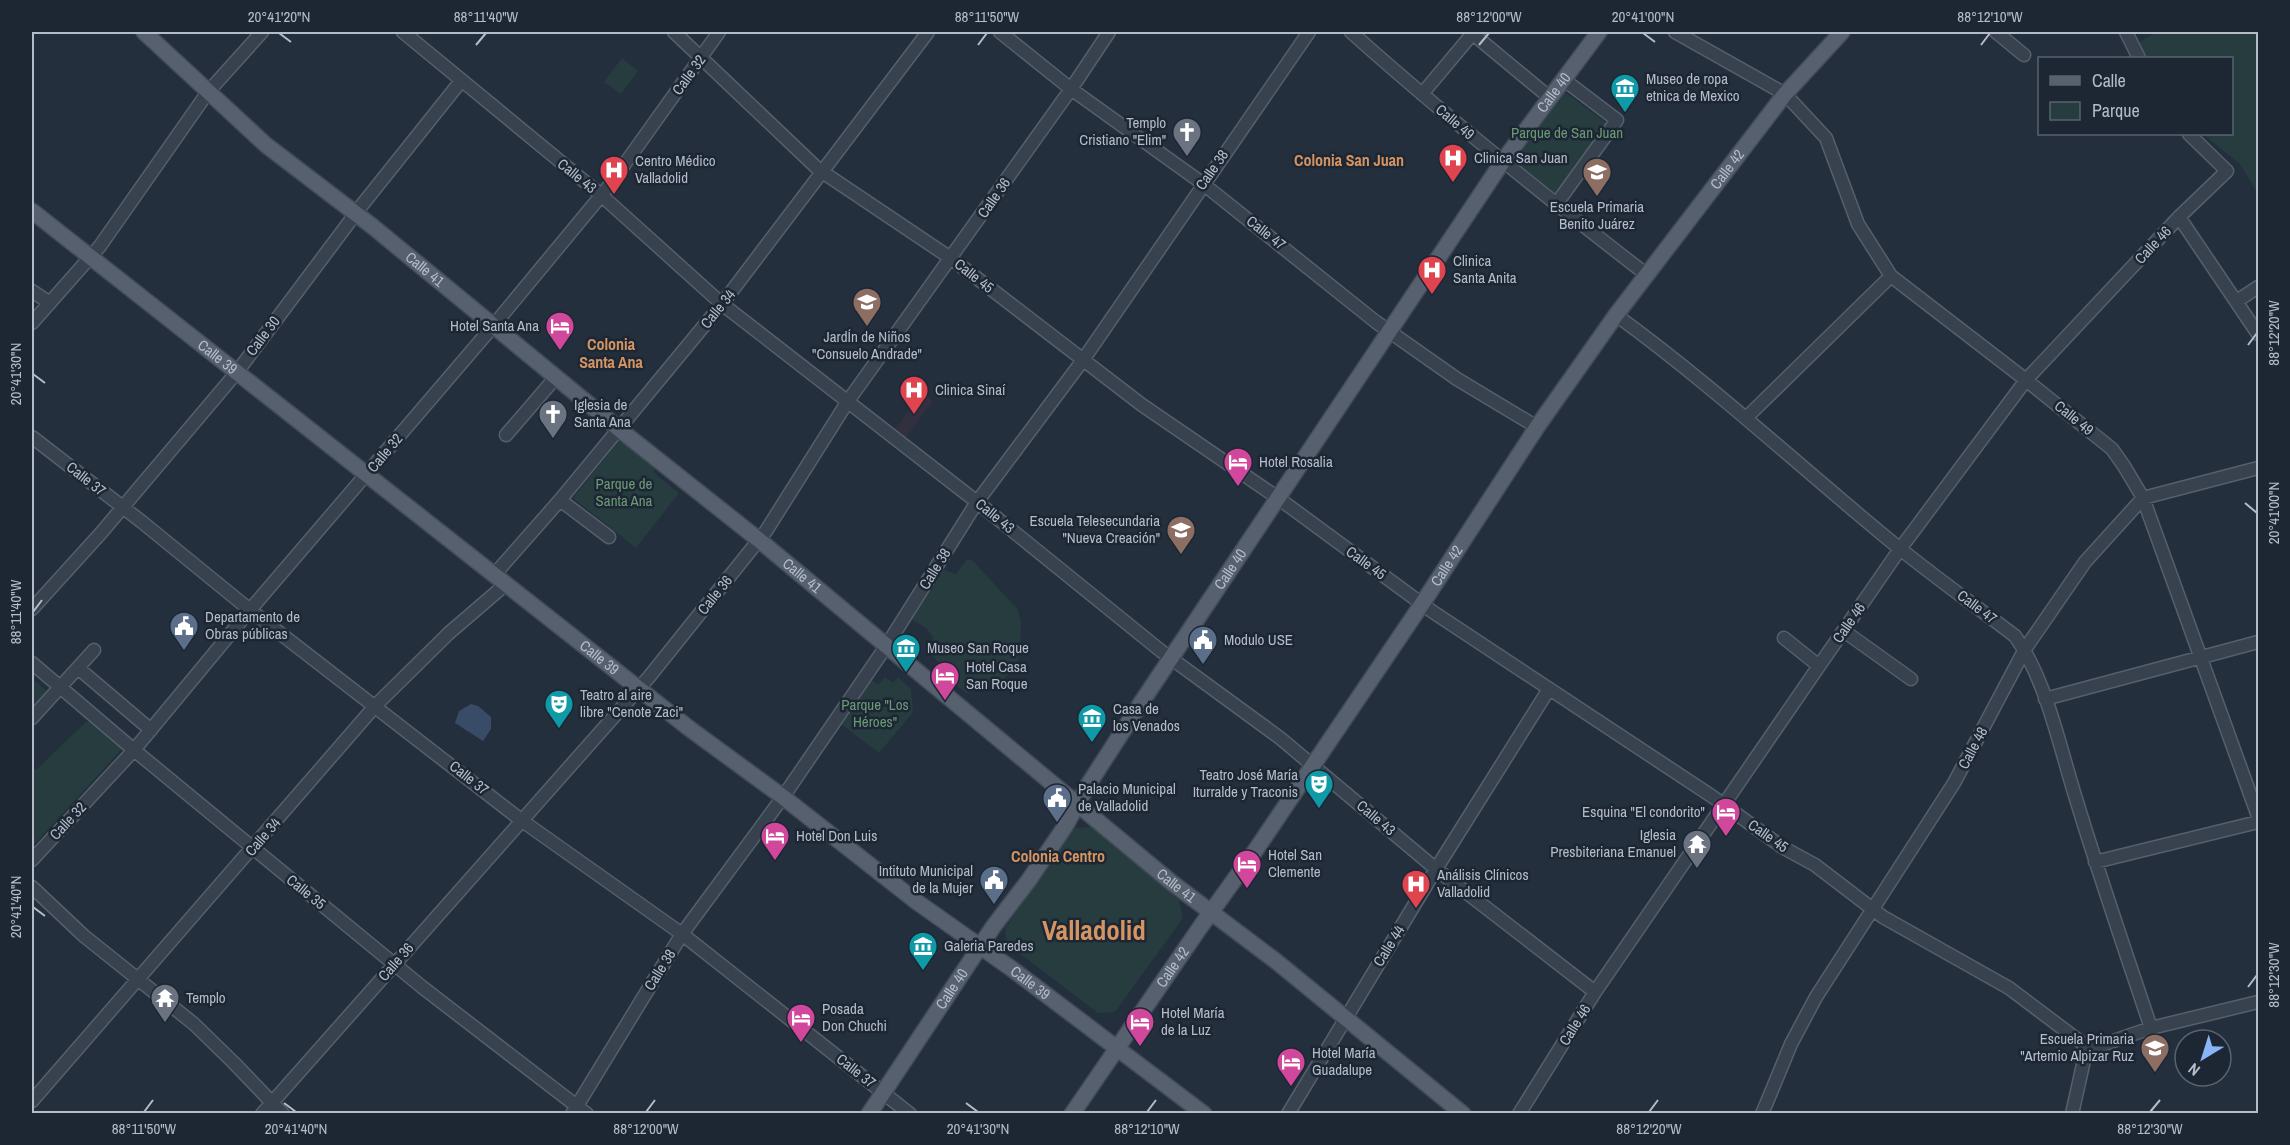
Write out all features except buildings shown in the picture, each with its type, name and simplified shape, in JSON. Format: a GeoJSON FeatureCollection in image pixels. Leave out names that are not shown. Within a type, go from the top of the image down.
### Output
{"type":"FeatureCollection","features":[{"type":"Feature","properties":{"kind":"main road","name":"Calle 41"},"geometry":{"type":"LineString","coordinates":[[144,32],[266,145],[356,213],[619,429],[759,540],[1154,868],[1345,1017],[1463,1113]]}},
{"type":"Feature","properties":{"kind":"main road","name":"Calle 40"},"geometry":{"type":"LineString","coordinates":[[869,1113],[980,946],[1066,825],[1136,712],[1503,161],[1599,32]]}},
{"type":"Feature","properties":{"kind":"main road","name":"Calle 42"},"geometry":{"type":"LineString","coordinates":[[1072,1113],[1314,765],[1536,428],[1616,315],[1785,94],[1842,32]]}},
{"type":"Feature","properties":{"kind":"main road","name":"Calle 39"},"geometry":{"type":"LineString","coordinates":[[32,211],[639,689],[783,797],[917,902],[980,946],[1204,1113]]}},
{"type":"Feature","properties":{"kind":"street"},"geometry":{"type":"LineString","coordinates":[[32,323],[90,257],[208,92],[262,32]]}},
{"type":"Feature","properties":{"kind":"street","name":"Calle 43"},"geometry":{"type":"LineString","coordinates":[[403,32],[601,195],[722,304],[977,502],[1173,659],[1314,765],[1436,869],[1595,992]]}},
{"type":"Feature","properties":{"kind":"street","name":"Calle 45"},"geometry":{"type":"LineString","coordinates":[[674,32],[702,56],[822,172],[952,259],[1142,405],[1278,498],[1422,604],[1724,805],[1782,847],[1815,865],[1874,910],[2009,988],[2090,1049]]}},
{"type":"Feature","properties":{"kind":"street","name":"Calle 32"},"geometry":{"type":"LineString","coordinates":[[32,860],[134,750],[250,610],[494,325],[601,195],[719,32]]}},
{"type":"Feature","properties":{"kind":"street","name":"Calle 34"},"geometry":{"type":"LineString","coordinates":[[32,1101],[376,705],[500,580],[560,500],[722,304],[928,32]]}},
{"type":"Feature","properties":{"kind":"street","name":"Calle 47"},"geometry":{"type":"LineString","coordinates":[[1000,32],[1071,89],[1202,183],[1389,331],[1457,379],[1536,428]]}},
{"type":"Feature","properties":{"kind":"street","name":"Calle 36"},"geometry":{"type":"LineString","coordinates":[[262,1113],[639,689],[759,540],[849,402],[952,259],[1109,32]]}},
{"type":"Feature","properties":{"kind":"street","name":"Calle 38"},"geometry":{"type":"LineString","coordinates":[[574,1110],[682,934],[783,797],[887,645],[977,502],[1083,360],[1202,183],[1308,32]]}},
{"type":"Feature","properties":{"kind":"street","name":"Calle 49"},"geometry":{"type":"LineString","coordinates":[[1352,32],[1503,161],[1647,275]]}},
{"type":"Feature","properties":{"kind":"street","name":"Calle 49"},"geometry":{"type":"LineString","coordinates":[[1676,32],[1785,94],[1826,138],[1858,224],[1891,276],[2112,449],[2143,498],[2199,657],[2259,816]]}},
{"type":"Feature","properties":{"kind":"street"},"geometry":{"type":"LineString","coordinates":[[1996,32],[2024,55]]}},
{"type":"Feature","properties":{"kind":"street"},"geometry":{"type":"LineString","coordinates":[[2126,32],[2138,57]]}},
{"type":"Feature","properties":{"kind":"street"},"geometry":{"type":"LineString","coordinates":[[1422,94],[1474,33],[1549,97]]}},
{"type":"Feature","properties":{"kind":"street"},"geometry":{"type":"LineString","coordinates":[[1557,203],[1617,120],[1563,79]]}},
{"type":"Feature","properties":{"kind":"street","name":"Calle 30"},"geometry":{"type":"LineString","coordinates":[[32,609],[123,507],[237,372],[356,213],[461,81]]}},
{"type":"Feature","properties":{"kind":"street","name":"Calle 46"},"geometry":{"type":"LineString","coordinates":[[1519,1113],[1595,992],[1819,666],[1900,549],[2026,380],[2179,217],[2227,171],[2190,135]]}},
{"type":"Feature","properties":{"kind":"street"},"geometry":{"type":"LineString","coordinates":[[2179,217],[2259,334]]}},
{"type":"Feature","properties":{"kind":"street"},"geometry":{"type":"LineString","coordinates":[[1746,418],[1891,276]]}},
{"type":"Feature","properties":{"kind":"street"},"geometry":{"type":"LineString","coordinates":[[2237,301],[2259,288]]}},
{"type":"Feature","properties":{"kind":"street"},"geometry":{"type":"LineString","coordinates":[[32,291],[50,303]]}},
{"type":"Feature","properties":{"kind":"street","name":"Calle 47"},"geometry":{"type":"LineString","coordinates":[[1616,315],[1650,339],[1746,418],[1900,549],[2015,636],[2025,649],[2045,699],[2095,862],[2151,1028]]}},
{"type":"Feature","properties":{"kind":"street"},"geometry":{"type":"LineString","coordinates":[[506,435],[556,377]]}},
{"type":"Feature","properties":{"kind":"street","name":"Calle 37"},"geometry":{"type":"LineString","coordinates":[[32,437],[521,820],[682,934],[910,1113]]}},
{"type":"Feature","properties":{"kind":"street"},"geometry":{"type":"LineString","coordinates":[[2143,498],[2259,468]]}},
{"type":"Feature","properties":{"kind":"street","name":"Calle 48"},"geometry":{"type":"LineString","coordinates":[[1762,1113],[1791,1044],[1816,998],[1954,783],[2025,649],[2085,562],[2143,498]]}},
{"type":"Feature","properties":{"kind":"street"},"geometry":{"type":"LineString","coordinates":[[560,500],[609,537]]}},
{"type":"Feature","properties":{"kind":"street"},"geometry":{"type":"LineString","coordinates":[[1844,631],[1911,679]]}},
{"type":"Feature","properties":{"kind":"street"},"geometry":{"type":"LineString","coordinates":[[1784,638],[1819,666]]}},
{"type":"Feature","properties":{"kind":"street"},"geometry":{"type":"LineString","coordinates":[[2045,699],[2259,642]]}},
{"type":"Feature","properties":{"kind":"street"},"geometry":{"type":"LineString","coordinates":[[32,718],[94,650]]}},
{"type":"Feature","properties":{"kind":"street","name":"Calle 35"},"geometry":{"type":"LineString","coordinates":[[32,663],[134,750],[574,1110],[588,1113]]}},
{"type":"Feature","properties":{"kind":"street"},"geometry":{"type":"LineString","coordinates":[[78,668],[151,730]]}},
{"type":"Feature","properties":{"kind":"street","name":"Calle 44"},"geometry":{"type":"LineString","coordinates":[[1288,1113],[1436,869],[1550,689]]}},
{"type":"Feature","properties":{"kind":"street"},"geometry":{"type":"LineString","coordinates":[[2095,862],[2259,822]]}},
{"type":"Feature","properties":{"kind":"street"},"geometry":{"type":"LineString","coordinates":[[32,887],[84,936],[194,1024],[283,1113]]}},
{"type":"Feature","properties":{"kind":"street"},"geometry":{"type":"LineString","coordinates":[[2072,1113],[2084,1060],[2090,1049],[2151,1028],[2259,1002]]}},
{"type":"Feature","properties":{"kind":"shaded area","name":"Clinica Sinaí"},"geometry":{"type":"Polygon","coordinates":[[[922,393],[933,401],[906,437],[895,429],[922,393]]]}},
{"type":"Feature","properties":{"kind":"green space"},"geometry":{"type":"Polygon","coordinates":[[[2157,32],[2216,32],[2218,34],[2258,32],[2258,194],[2240,164],[2204,135],[2233,135],[2233,57],[2146,57],[2139,42],[2157,32]]]}},
{"type":"Feature","properties":{"kind":"green space"},"geometry":{"type":"Polygon","coordinates":[[[622,58],[638,71],[621,94],[604,82],[622,58]]]}},
{"type":"Feature","properties":{"kind":"green space","name":"Parque de San Juan"},"geometry":{"type":"Polygon","coordinates":[[[1563,91],[1608,124],[1556,196],[1512,164],[1563,91]]]}},
{"type":"Feature","properties":{"kind":"green space","name":"Parque de Santa Ana"},"geometry":{"type":"Polygon","coordinates":[[[621,438],[656,467],[653,472],[679,493],[636,548],[573,498],[621,438]]]}},
{"type":"Feature","properties":{"kind":"green space"},"geometry":{"type":"Polygon","coordinates":[[[967,559],[973,561],[1018,610],[1021,623],[1018,662],[1004,679],[986,688],[966,693],[947,677],[942,666],[931,654],[933,637],[926,628],[909,618],[942,569],[956,574],[967,559]]]}},
{"type":"Feature","properties":{"kind":"green space","name":"Parque \"Los Héroes\""},"geometry":{"type":"Polygon","coordinates":[[[868,677],[878,685],[885,677],[893,683],[898,677],[911,689],[913,712],[879,753],[837,721],[868,677]]]}},
{"type":"Feature","properties":{"kind":"green space"},"geometry":{"type":"Polygon","coordinates":[[[32,678],[48,692],[32,706],[32,678]]]}},
{"type":"Feature","properties":{"kind":"green space"},"geometry":{"type":"Polygon","coordinates":[[[93,721],[122,749],[32,847],[32,766],[36,770],[86,722],[93,721]]]}},
{"type":"Feature","properties":{"kind":"green space"},"geometry":{"type":"Polygon","coordinates":[[[1093,827],[1179,900],[1183,918],[1115,1012],[1098,1013],[1007,944],[1005,928],[1075,828],[1093,827]]]}},
{"type":"Feature","properties":{"kind":"water"},"geometry":{"type":"Polygon","coordinates":[[[471,704],[478,706],[491,717],[491,729],[483,741],[455,723],[459,711],[471,704]]]}},
{"type":"Feature","properties":{"kind":"place","name":"Museo de ropa etnica de Mexico"},"geometry":{"type":"Point","coordinates":[1625,114]}},
{"type":"Feature","properties":{"kind":"place","name":"Templo Cristiano \"Elim\""},"geometry":{"type":"Point","coordinates":[1187,158]}},
{"type":"Feature","properties":{"kind":"place","name":"Clinica San Juan"},"geometry":{"type":"Point","coordinates":[1453,184]}},
{"type":"Feature","properties":{"kind":"place","name":"Centro Médico Valladolid"},"geometry":{"type":"Point","coordinates":[614,196]}},
{"type":"Feature","properties":{"kind":"place","name":"Escuela Primaria Benito Juárez"},"geometry":{"type":"Point","coordinates":[1597,198]}},
{"type":"Feature","properties":{"kind":"place","name":"Clinica Santa Anita"},"geometry":{"type":"Point","coordinates":[1432,296]}},
{"type":"Feature","properties":{"kind":"place","name":"JardÍn de Niños \"Consuelo Andrade\""},"geometry":{"type":"Point","coordinates":[867,328]}},
{"type":"Feature","properties":{"kind":"place","name":"Hotel Santa Ana"},"geometry":{"type":"Point","coordinates":[560,352]}},
{"type":"Feature","properties":{"kind":"place","name":"Clinica Sinaí"},"geometry":{"type":"Point","coordinates":[914,416]}},
{"type":"Feature","properties":{"kind":"place","name":"Iglesia de Santa Ana"},"geometry":{"type":"Point","coordinates":[553,440]}},
{"type":"Feature","properties":{"kind":"place","name":"Hotel Rosalia"},"geometry":{"type":"Point","coordinates":[1238,488]}},
{"type":"Feature","properties":{"kind":"place","name":"Escuela Telesecundaria \"Nueva Creación\""},"geometry":{"type":"Point","coordinates":[1181,556]}},
{"type":"Feature","properties":{"kind":"place","name":"Departamento de Obras públicas"},"geometry":{"type":"Point","coordinates":[184,652]}},
{"type":"Feature","properties":{"kind":"place","name":"Modulo USE"},"geometry":{"type":"Point","coordinates":[1203,666]}},
{"type":"Feature","properties":{"kind":"place","name":"Museo San Roque"},"geometry":{"type":"Point","coordinates":[906,674]}},
{"type":"Feature","properties":{"kind":"place","name":"Hotel Casa San Roque"},"geometry":{"type":"Point","coordinates":[945,702]}},
{"type":"Feature","properties":{"kind":"place","name":"Teatro al aire libre \"Cenote Zaci\""},"geometry":{"type":"Point","coordinates":[559,730]}},
{"type":"Feature","properties":{"kind":"place","name":"Casa de los Venados"},"geometry":{"type":"Point","coordinates":[1092,744]}},
{"type":"Feature","properties":{"kind":"place","name":"Teatro José María Iturralde y Traconis"},"geometry":{"type":"Point","coordinates":[1319,810]}},
{"type":"Feature","properties":{"kind":"place","name":"Palacio Municipal de Valladolid"},"geometry":{"type":"Point","coordinates":[1057,824]}},
{"type":"Feature","properties":{"kind":"place","name":"Esquina \"El condorito\""},"geometry":{"type":"Point","coordinates":[1726,838]}},
{"type":"Feature","properties":{"kind":"place","name":"Hotel Don Luis"},"geometry":{"type":"Point","coordinates":[775,862]}},
{"type":"Feature","properties":{"kind":"place","name":"Iglesia Presbiteriana Emanuel"},"geometry":{"type":"Point","coordinates":[1697,870]}},
{"type":"Feature","properties":{"kind":"place","name":"Hotel San Clemente"},"geometry":{"type":"Point","coordinates":[1247,890]}},
{"type":"Feature","properties":{"kind":"place","name":"Intituto Municipal de la Mujer"},"geometry":{"type":"Point","coordinates":[994,906]}},
{"type":"Feature","properties":{"kind":"place","name":"Análisis Clínicos Valladolid"},"geometry":{"type":"Point","coordinates":[1416,910]}},
{"type":"Feature","properties":{"kind":"place","name":"Galeria Paredes"},"geometry":{"type":"Point","coordinates":[923,972]}},
{"type":"Feature","properties":{"kind":"place","name":"Templo"},"geometry":{"type":"Point","coordinates":[165,1024]}},
{"type":"Feature","properties":{"kind":"place","name":"Posada Don Chuchi"},"geometry":{"type":"Point","coordinates":[801,1044]}},
{"type":"Feature","properties":{"kind":"place","name":"Hotel María de la Luz"},"geometry":{"type":"Point","coordinates":[1140,1048]}},
{"type":"Feature","properties":{"kind":"place","name":"Escuela Primaria \"Artemio Alpizar Ruz"},"geometry":{"type":"Point","coordinates":[2155,1074]}},
{"type":"Feature","properties":{"kind":"place","name":"Hotel María Guadalupe"},"geometry":{"type":"Point","coordinates":[1291,1088]}},
{"type":"Feature","properties":{"kind":"district","name":"Colonia San Juan"},"geometry":{"type":"Point","coordinates":[1349,160]}},
{"type":"Feature","properties":{"kind":"district","name":"Colonia Santa Ana"},"geometry":{"type":"Point","coordinates":[611,353]}},
{"type":"Feature","properties":{"kind":"district","name":"Colonia Centro"},"geometry":{"type":"Point","coordinates":[1058,856]}},
{"type":"Feature","properties":{"kind":"district","name":"Valladolid"},"geometry":{"type":"Point","coordinates":[1094,931]}}]}
